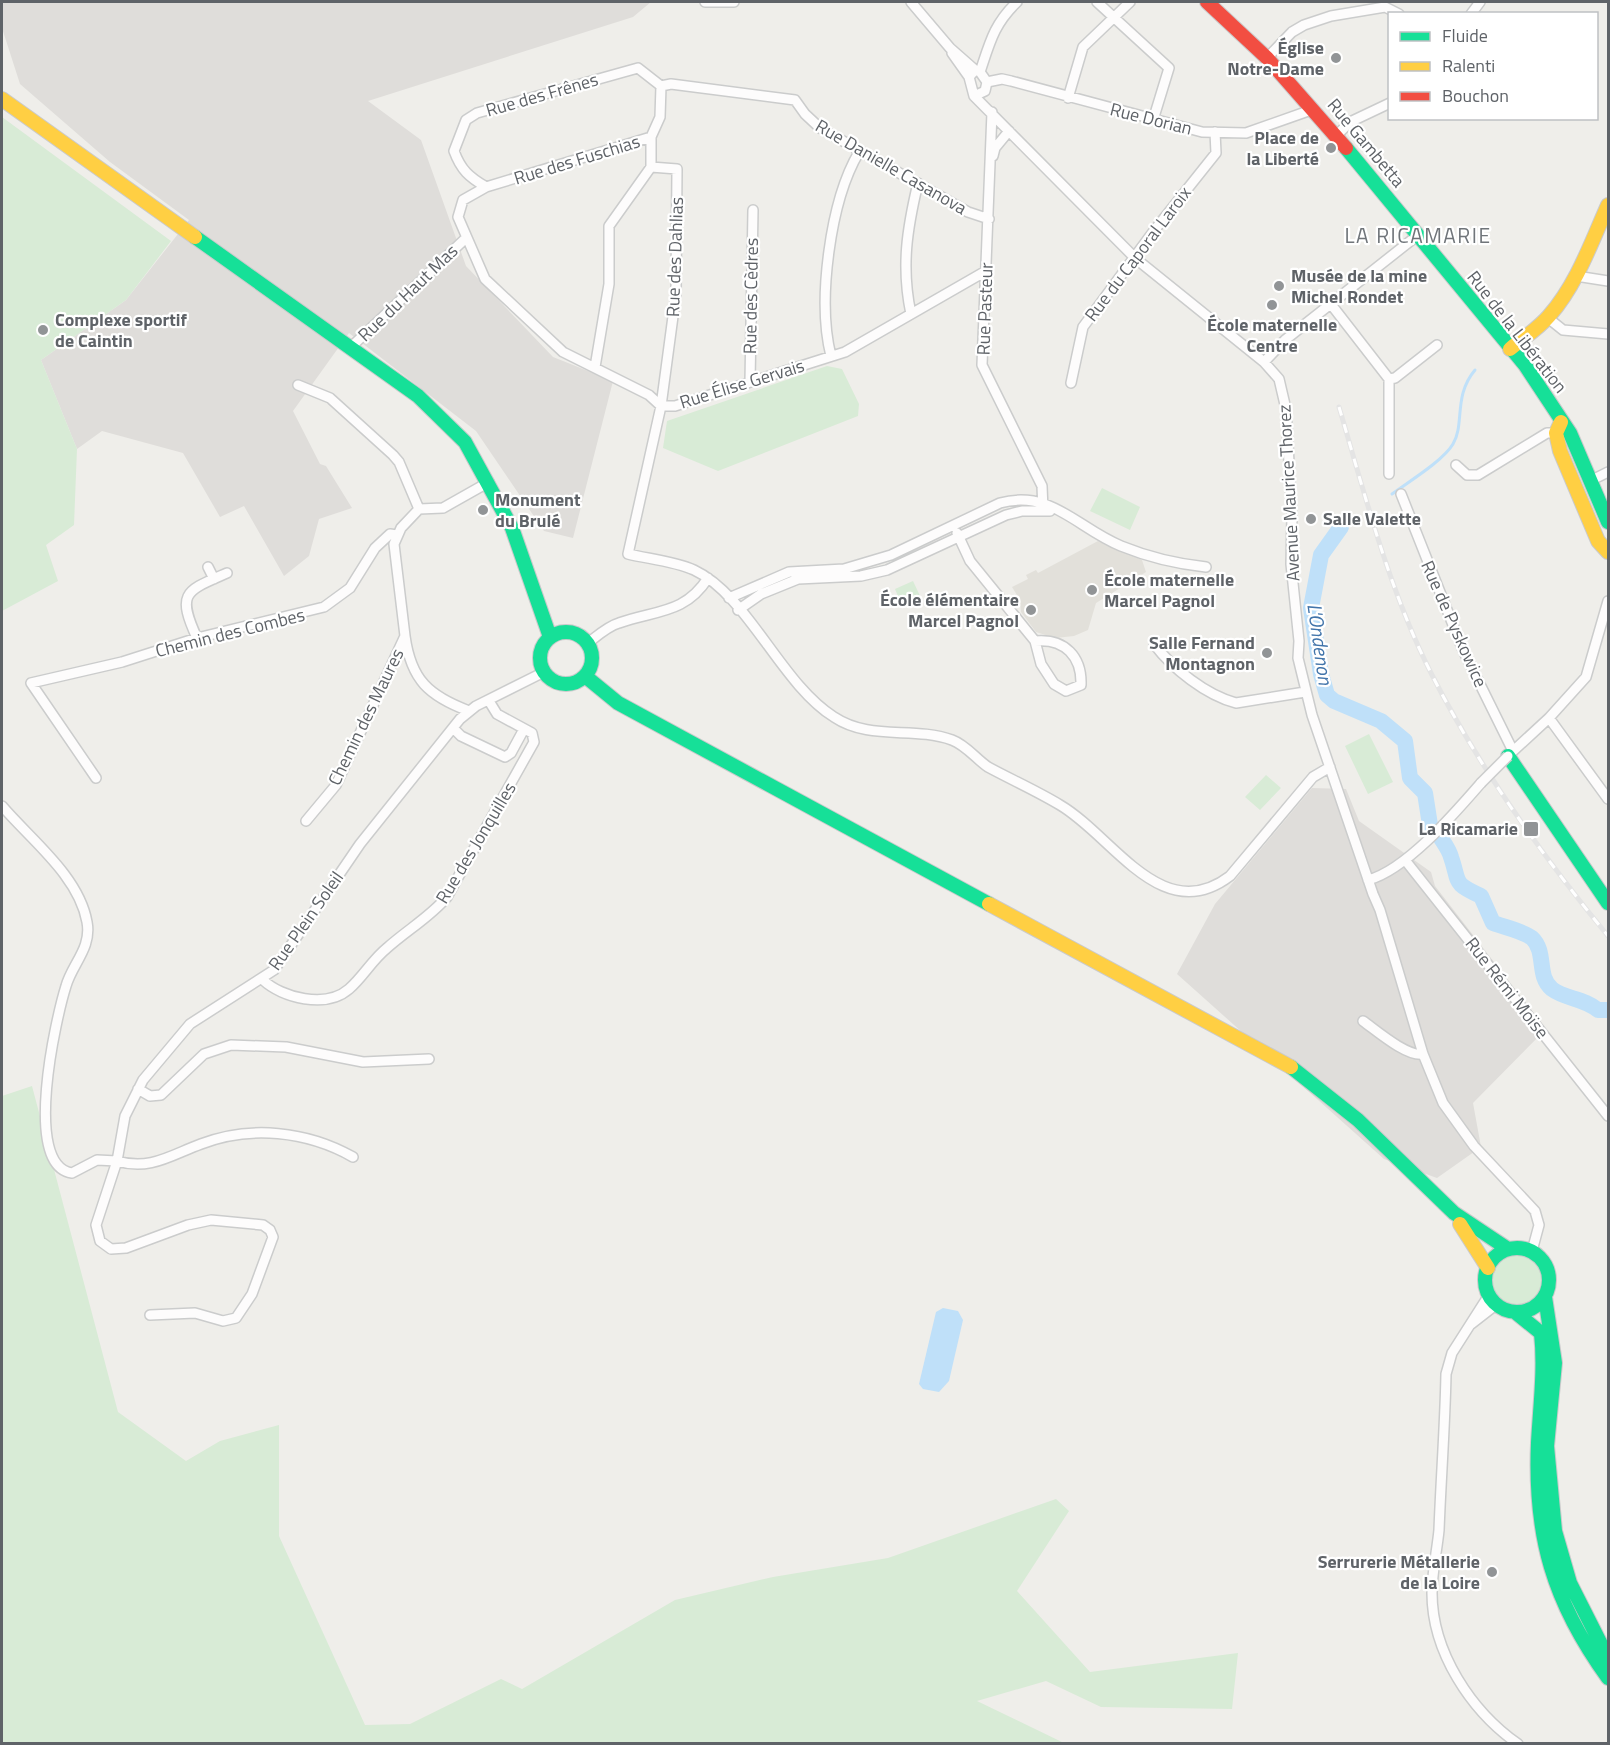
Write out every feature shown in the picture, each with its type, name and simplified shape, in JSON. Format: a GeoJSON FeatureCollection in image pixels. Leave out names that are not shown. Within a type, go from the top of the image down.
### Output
{"type":"FeatureCollection","features":[{"type":"Feature","properties":{"kind":"main road","name":"Rue Gambetta"},"geometry":{"type":"LineString","coordinates":[[1207,2],[1267,58],[1314,109],[1418,235]]}},
{"type":"Feature","properties":{"kind":"main road"},"geometry":{"type":"LineString","coordinates":[[2,99],[418,396],[465,442],[489,482],[512,528],[550,637]]}},
{"type":"Feature","properties":{"kind":"main road"},"geometry":{"type":"LineString","coordinates":[[1510,349],[1548,318],[1576,276],[1608,204]]}},
{"type":"Feature","properties":{"kind":"main road","name":"Rue de la Libération"},"geometry":{"type":"LineString","coordinates":[[1418,235],[1528,370],[1558,428],[1570,433],[1608,522]]}},
{"type":"Feature","properties":{"kind":"main road"},"geometry":{"type":"LineString","coordinates":[[1558,428],[1560,451],[1598,541],[1608,552]]}},
{"type":"Feature","properties":{"kind":"main road"},"geometry":{"type":"LineString","coordinates":[[561,632],[573,633],[588,643],[592,660],[585,676],[576,682],[564,684],[553,681],[544,672],[540,662],[541,651],[550,637],[561,632]]}},
{"type":"Feature","properties":{"kind":"main road"},"geometry":{"type":"LineString","coordinates":[[585,676],[618,703],[1296,1070],[1348,1109],[1454,1215],[1488,1239],[1508,1249]]}},
{"type":"Feature","properties":{"kind":"main road"},"geometry":{"type":"LineString","coordinates":[[1510,754],[1608,903]]}},
{"type":"Feature","properties":{"kind":"main road"},"geometry":{"type":"LineString","coordinates":[[1454,1215],[1488,1268]]}},
{"type":"Feature","properties":{"kind":"main road"},"geometry":{"type":"LineString","coordinates":[[1608,1658],[1588,1627],[1571,1589],[1558,1550],[1551,1509],[1547,1445],[1554,1350],[1545,1297],[1550,1276],[1541,1257],[1532,1251],[1520,1247],[1508,1249],[1499,1253],[1488,1268],[1485,1277],[1493,1300],[1515,1312],[1541,1334],[1544,1352],[1538,1508],[1546,1549],[1579,1635],[1608,1678]]}},
{"type":"Feature","properties":{"kind":"main road"},"geometry":{"type":"LineString","coordinates":[[1515,1312],[1527,1311],[1545,1297]]}},
{"type":"Feature","properties":{"kind":"street"},"geometry":{"type":"LineString","coordinates":[[705,2],[730,4],[734,2]]}},
{"type":"Feature","properties":{"kind":"street","name":"Avenue Maurice Thorez"},"geometry":{"type":"LineString","coordinates":[[911,2],[950,48],[957,63],[975,73],[986,87],[992,112]]}},
{"type":"Feature","properties":{"kind":"street"},"geometry":{"type":"LineString","coordinates":[[974,96],[975,73],[992,35],[1001,17],[1017,2]]}},
{"type":"Feature","properties":{"kind":"street"},"geometry":{"type":"LineString","coordinates":[[1097,2],[1169,68],[1154,117]]}},
{"type":"Feature","properties":{"kind":"street"},"geometry":{"type":"LineString","coordinates":[[1068,98],[1083,46],[1112,16],[1130,2]]}},
{"type":"Feature","properties":{"kind":"street"},"geometry":{"type":"LineString","coordinates":[[1375,2],[1384,4]]}},
{"type":"Feature","properties":{"kind":"street"},"geometry":{"type":"LineString","coordinates":[[1267,58],[1292,32],[1304,25],[1331,16],[1384,4]]}},
{"type":"Feature","properties":{"kind":"street","name":"Rue des Frênes"},"geometry":{"type":"LineString","coordinates":[[486,187],[470,177],[459,166],[454,151],[466,120],[477,113],[638,68],[661,86]]}},
{"type":"Feature","properties":{"kind":"street","name":"Rue Dorian"},"geometry":{"type":"LineString","coordinates":[[986,87],[1002,79],[1139,116],[1154,117],[1202,132],[1246,134],[1314,109]]}},
{"type":"Feature","properties":{"kind":"street","name":"Rue Danielle Casanova"},"geometry":{"type":"LineString","coordinates":[[661,86],[671,84],[795,99],[805,114],[820,129],[968,212],[988,219]]}},
{"type":"Feature","properties":{"kind":"street","name":"Rue des Fuschias"},"geometry":{"type":"LineString","coordinates":[[486,187],[651,137],[660,117],[661,86]]}},
{"type":"Feature","properties":{"kind":"street"},"geometry":{"type":"LineString","coordinates":[[974,96],[986,87]]}},
{"type":"Feature","properties":{"kind":"street","name":"Avenue Maurice Thorez"},"geometry":{"type":"LineString","coordinates":[[974,96],[1135,258],[1264,362],[1279,379],[1286,409],[1292,516],[1291,564],[1299,641],[1298,658],[1305,692],[1383,920],[1423,1054],[1438,1091],[1462,1132],[1535,1211],[1539,1225],[1532,1251]]}},
{"type":"Feature","properties":{"kind":"street"},"geometry":{"type":"LineString","coordinates":[[1337,135],[1350,122],[1388,103]]}},
{"type":"Feature","properties":{"kind":"street","name":"Rue Pasteur"},"geometry":{"type":"LineString","coordinates":[[992,112],[982,365],[1042,486],[1044,506]]}},
{"type":"Feature","properties":{"kind":"street","name":"Rue Pasteur"},"geometry":{"type":"LineString","coordinates":[[991,167],[995,148],[1009,131]]}},
{"type":"Feature","properties":{"kind":"street","name":"Rue du Caporal Laroix"},"geometry":{"type":"LineString","coordinates":[[1071,383],[1083,327],[1216,153],[1215,132]]}},
{"type":"Feature","properties":{"kind":"street"},"geometry":{"type":"LineString","coordinates":[[595,367],[609,284],[609,226],[651,167],[651,137]]}},
{"type":"Feature","properties":{"kind":"street"},"geometry":{"type":"LineString","coordinates":[[831,356],[825,335],[824,298],[838,198],[848,170],[859,152]]}},
{"type":"Feature","properties":{"kind":"street","name":"Rue des Dahlias"},"geometry":{"type":"LineString","coordinates":[[651,167],[677,170],[676,294],[661,406]]}},
{"type":"Feature","properties":{"kind":"street"},"geometry":{"type":"LineString","coordinates":[[911,314],[906,288],[907,229],[918,183]]}},
{"type":"Feature","properties":{"kind":"street","name":"Rue Élise Gervais"},"geometry":{"type":"LineString","coordinates":[[486,187],[463,200],[458,217],[485,279],[563,352],[649,395],[661,406],[675,405],[845,352],[986,271]]}},
{"type":"Feature","properties":{"kind":"street","name":"Rue des Cèdres"},"geometry":{"type":"LineString","coordinates":[[750,382],[753,210]]}},
{"type":"Feature","properties":{"kind":"street"},"geometry":{"type":"LineString","coordinates":[[1264,362],[1275,348],[1375,266],[1418,235]]}},
{"type":"Feature","properties":{"kind":"street","name":"Rue du Haut Mas"},"geometry":{"type":"LineString","coordinates":[[350,348],[466,238]]}},
{"type":"Feature","properties":{"kind":"street"},"geometry":{"type":"LineString","coordinates":[[1576,276],[1608,281]]}},
{"type":"Feature","properties":{"kind":"street"},"geometry":{"type":"LineString","coordinates":[[1330,303],[1389,379],[1389,474]]}},
{"type":"Feature","properties":{"kind":"street"},"geometry":{"type":"LineString","coordinates":[[1548,318],[1563,330],[1608,334]]}},
{"type":"Feature","properties":{"kind":"street"},"geometry":{"type":"LineString","coordinates":[[1389,379],[1395,378],[1437,345]]}},
{"type":"Feature","properties":{"kind":"street"},"geometry":{"type":"LineString","coordinates":[[298,385],[330,398],[393,455],[399,462],[419,509],[443,508],[489,482]]}},
{"type":"Feature","properties":{"kind":"street"},"geometry":{"type":"LineString","coordinates":[[661,406],[628,554],[693,570],[708,578],[729,598],[800,686],[831,716],[870,732],[932,734],[955,741],[986,765],[1062,806],[1155,882],[1180,892],[1200,893],[1216,887],[1230,876],[1313,777],[1330,766]]}},
{"type":"Feature","properties":{"kind":"street"},"geometry":{"type":"LineString","coordinates":[[1456,465],[1472,476],[1491,469],[1558,428]]}},
{"type":"Feature","properties":{"kind":"street"},"geometry":{"type":"LineString","coordinates":[[1590,481],[1608,472]]}},
{"type":"Feature","properties":{"kind":"street","name":"Rue de Pyskowice"},"geometry":{"type":"LineString","coordinates":[[1401,494],[1463,650],[1510,754]]}},
{"type":"Feature","properties":{"kind":"street"},"geometry":{"type":"LineString","coordinates":[[729,598],[789,572],[860,566],[891,555],[1000,503],[1020,498],[1061,512],[1121,546],[1162,559],[1206,567]]}},
{"type":"Feature","properties":{"kind":"street"},"geometry":{"type":"LineString","coordinates":[[738,610],[761,594],[798,579],[861,576],[887,570],[1006,515],[1044,506]]}},
{"type":"Feature","properties":{"kind":"street","name":"Chemin des Combes"},"geometry":{"type":"LineString","coordinates":[[96,778],[31,683],[122,662],[197,638],[324,608],[350,588],[375,548],[390,534],[397,535],[419,509]]}},
{"type":"Feature","properties":{"kind":"street"},"geometry":{"type":"LineString","coordinates":[[953,525],[970,561],[1035,641],[1041,664],[1054,684],[1066,691],[1081,685],[1082,671],[1077,658],[1058,642],[1035,641]]}},
{"type":"Feature","properties":{"kind":"street","name":"Chemin des Maures"},"geometry":{"type":"LineString","coordinates":[[306,821],[336,785],[405,636],[394,555],[397,535]]}},
{"type":"Feature","properties":{"kind":"street"},"geometry":{"type":"LineString","coordinates":[[208,567],[214,579]]}},
{"type":"Feature","properties":{"kind":"street"},"geometry":{"type":"LineString","coordinates":[[197,638],[185,611],[187,596],[191,590],[227,573]]}},
{"type":"Feature","properties":{"kind":"street"},"geometry":{"type":"LineString","coordinates":[[588,643],[616,623],[675,608],[697,595],[708,578]]}},
{"type":"Feature","properties":{"kind":"street"},"geometry":{"type":"LineString","coordinates":[[1368,880],[1389,872],[1405,860],[1549,718],[1586,677],[1608,601]]}},
{"type":"Feature","properties":{"kind":"street"},"geometry":{"type":"LineString","coordinates":[[405,636],[407,651],[420,681],[433,694],[469,711]]}},
{"type":"Feature","properties":{"kind":"street"},"geometry":{"type":"LineString","coordinates":[[1154,644],[1166,660],[1217,696],[1229,701],[1236,703],[1305,692]]}},
{"type":"Feature","properties":{"kind":"street","name":"Rue Plein Soleil"},"geometry":{"type":"LineString","coordinates":[[150,1315],[195,1313],[223,1322],[236,1318],[252,1294],[273,1237],[270,1230],[263,1225],[212,1221],[188,1225],[126,1248],[111,1249],[105,1246],[97,1234],[96,1225],[117,1161],[125,1116],[138,1089],[190,1024],[263,980],[274,970],[360,844],[469,711],[544,672]]}},
{"type":"Feature","properties":{"kind":"street"},"geometry":{"type":"LineString","coordinates":[[453,728],[461,736],[505,757],[511,753],[524,729],[497,714],[489,701]]}},
{"type":"Feature","properties":{"kind":"street"},"geometry":{"type":"LineString","coordinates":[[1549,718],[1605,786],[1608,799]]}},
{"type":"Feature","properties":{"kind":"street","name":"Rue des Jonquilles"},"geometry":{"type":"LineString","coordinates":[[263,980],[270,987],[293,996],[317,999],[339,995],[354,984],[383,951],[434,912],[447,897],[534,742],[532,734],[524,729]]}},
{"type":"Feature","properties":{"kind":"street"},"geometry":{"type":"LineString","coordinates":[[2,806],[68,881],[88,923],[86,946],[66,986],[48,1069],[45,1105],[53,1161],[62,1170],[72,1173],[97,1160],[146,1165],[174,1157],[217,1139],[262,1132],[317,1141],[353,1156]]}},
{"type":"Feature","properties":{"kind":"street","name":"Rue Rémi Moïse"},"geometry":{"type":"LineString","coordinates":[[1405,860],[1608,1116]]}},
{"type":"Feature","properties":{"kind":"street"},"geometry":{"type":"LineString","coordinates":[[1363,1021],[1391,1042],[1415,1054],[1423,1054]]}},
{"type":"Feature","properties":{"kind":"street"},"geometry":{"type":"LineString","coordinates":[[138,1089],[150,1096],[161,1095],[204,1054],[231,1045],[286,1047],[363,1062],[429,1059]]}},
{"type":"Feature","properties":{"kind":"street"},"geometry":{"type":"LineString","coordinates":[[1493,1300],[1468,1326],[1452,1353],[1446,1374],[1438,1536],[1432,1593],[1440,1643],[1453,1670],[1483,1713],[1518,1743]]}},
{"type":"Feature","properties":{"kind":"shaded area"},"geometry":{"type":"Polygon","coordinates":[[[2,2],[651,2],[633,17],[368,101],[421,140],[466,266],[553,357],[613,381],[573,538],[544,531],[476,431],[349,333],[293,411],[320,464],[326,466],[352,508],[319,519],[309,556],[284,576],[244,506],[220,517],[183,453],[102,431],[77,449],[41,360],[126,300],[189,220],[110,162],[20,84],[2,28],[2,2]]]}},
{"type":"Feature","properties":{"kind":"shaded area"},"geometry":{"type":"Polygon","coordinates":[[[1098,541],[1142,560],[1146,572],[1096,603],[1088,630],[1074,636],[1055,638],[1036,632],[1021,612],[1020,600],[1012,587],[1028,579],[1026,575],[1036,570],[1038,573],[1098,541]]]}},
{"type":"Feature","properties":{"kind":"shaded area"},"geometry":{"type":"Polygon","coordinates":[[[1312,788],[1346,789],[1359,821],[1431,872],[1435,886],[1546,1029],[1473,1103],[1481,1147],[1437,1178],[1384,1159],[1177,974],[1215,904],[1312,788]]]}},
{"type":"Feature","properties":{"kind":"green space","name":"Complexe sportif de Caintin"},"geometry":{"type":"Polygon","coordinates":[[[2,117],[171,241],[126,300],[41,360],[77,449],[74,525],[46,545],[58,581],[2,611],[2,117]]]}},
{"type":"Feature","properties":{"kind":"green space"},"geometry":{"type":"Polygon","coordinates":[[[827,366],[842,369],[859,404],[858,416],[718,471],[663,448],[667,421],[827,366]]]}},
{"type":"Feature","properties":{"kind":"green space"},"geometry":{"type":"Polygon","coordinates":[[[1102,488],[1140,507],[1130,530],[1090,511],[1102,488]]]}},
{"type":"Feature","properties":{"kind":"green space"},"geometry":{"type":"Polygon","coordinates":[[[913,581],[921,598],[902,606],[895,589],[913,581]]]}},
{"type":"Feature","properties":{"kind":"green space"},"geometry":{"type":"Polygon","coordinates":[[[1369,734],[1393,782],[1368,794],[1345,746],[1369,734]]]}},
{"type":"Feature","properties":{"kind":"green space"},"geometry":{"type":"Polygon","coordinates":[[[1266,775],[1281,788],[1260,810],[1245,797],[1266,775]]]}},
{"type":"Feature","properties":{"kind":"green space"},"geometry":{"type":"Polygon","coordinates":[[[32,1086],[118,1412],[186,1461],[220,1441],[279,1425],[279,1536],[365,1725],[410,1724],[501,1679],[522,1689],[675,1600],[773,1577],[888,1558],[1056,1499],[1069,1511],[1017,1591],[1090,1672],[1238,1653],[1232,1709],[1101,1707],[1046,1681],[977,1701],[1064,1743],[2,1743],[2,1096],[32,1086]]]}},
{"type":"Feature","properties":{"kind":"green space"},"geometry":{"type":"Polygon","coordinates":[[[1512,1253],[1522,1253],[1532,1257],[1540,1265],[1544,1280],[1540,1295],[1532,1303],[1522,1307],[1512,1307],[1502,1303],[1494,1295],[1490,1285],[1490,1275],[1494,1265],[1502,1257],[1512,1253]]]}},
{"type":"Feature","properties":{"kind":"water"},"geometry":{"type":"Polygon","coordinates":[[[943,1308],[958,1311],[963,1320],[949,1381],[939,1392],[923,1389],[919,1384],[936,1312],[943,1308]]]}},
{"type":"Feature","properties":{"kind":"waterway","name":"L'Ondenon"},"geometry":{"type":"LineString","coordinates":[[1392,494],[1434,464],[1453,444],[1464,390],[1475,370]]}},
{"type":"Feature","properties":{"kind":"waterway","name":"L'Ondenon"},"geometry":{"type":"LineString","coordinates":[[1341,527],[1321,555],[1311,608],[1321,674],[1327,695],[1334,701],[1381,721],[1405,741],[1410,778],[1425,793],[1430,825]]}},
{"type":"Feature","properties":{"kind":"waterway"},"geometry":{"type":"LineString","coordinates":[[1439,835],[1450,854],[1458,881],[1465,888],[1481,896],[1493,923],[1524,933],[1537,944],[1547,984],[1563,995],[1587,1003],[1598,1010],[1608,1010]]}},
{"type":"Feature","properties":{"kind":"railway"},"geometry":{"type":"LineString","coordinates":[[1339,407],[1390,576],[1431,673],[1469,743],[1512,809],[1608,936]]}},
{"type":"Feature","properties":{"kind":"traffic: fast"},"geometry":{"type":"LineString","coordinates":[[1346,148],[1525,365],[1570,433],[1608,522]]}},
{"type":"Feature","properties":{"kind":"traffic: fast"},"geometry":{"type":"LineString","coordinates":[[195,237],[418,396],[465,442],[512,528],[550,637]]}},
{"type":"Feature","properties":{"kind":"traffic: fast"},"geometry":{"type":"LineString","coordinates":[[561,632],[571,632],[581,636],[588,643],[592,658],[588,673],[581,680],[571,684],[561,684],[551,680],[544,673],[540,663],[540,653],[544,643],[551,636],[561,632]]}},
{"type":"Feature","properties":{"kind":"traffic: fast"},"geometry":{"type":"LineString","coordinates":[[585,676],[618,703],[989,904]]}},
{"type":"Feature","properties":{"kind":"traffic: fast"},"geometry":{"type":"LineString","coordinates":[[1508,756],[1608,903]]}},
{"type":"Feature","properties":{"kind":"traffic: fast"},"geometry":{"type":"LineString","coordinates":[[1291,1067],[1358,1120],[1454,1213],[1508,1249]]}},
{"type":"Feature","properties":{"kind":"traffic: fast"},"geometry":{"type":"LineString","coordinates":[[1517,1248],[1529,1250],[1540,1257],[1547,1268],[1549,1280],[1547,1292],[1540,1303],[1529,1310],[1517,1312],[1505,1310],[1494,1303],[1487,1292],[1485,1280],[1487,1268],[1494,1257],[1505,1250],[1517,1248]]}},
{"type":"Feature","properties":{"kind":"traffic: fast"},"geometry":{"type":"LineString","coordinates":[[1545,1297],[1555,1363],[1547,1446],[1555,1531],[1570,1583],[1608,1658]]}},
{"type":"Feature","properties":{"kind":"traffic: fast"},"geometry":{"type":"LineString","coordinates":[[1515,1312],[1541,1333],[1542,1374],[1538,1477],[1544,1538],[1551,1567],[1573,1622],[1608,1678]]}},
{"type":"Feature","properties":{"kind":"traffic: slow"},"geometry":{"type":"LineString","coordinates":[[2,99],[195,237]]}},
{"type":"Feature","properties":{"kind":"traffic: slow"},"geometry":{"type":"LineString","coordinates":[[1510,349],[1540,325],[1559,304],[1583,263],[1608,205]]}},
{"type":"Feature","properties":{"kind":"traffic: slow"},"geometry":{"type":"LineString","coordinates":[[1561,422],[1556,433],[1560,451],[1598,541],[1608,552]]}},
{"type":"Feature","properties":{"kind":"traffic: slow"},"geometry":{"type":"LineString","coordinates":[[989,904],[1291,1067]]}},
{"type":"Feature","properties":{"kind":"traffic: slow"},"geometry":{"type":"LineString","coordinates":[[1460,1224],[1488,1268]]}},
{"type":"Feature","properties":{"kind":"traffic: jam"},"geometry":{"type":"LineString","coordinates":[[1207,2],[1267,58],[1346,148]]}},
{"type":"Feature","properties":{"kind":"place","name":"Église Notre-Dame"},"geometry":{"type":"Point","coordinates":[1336,58]}},
{"type":"Feature","properties":{"kind":"place","name":"Place de la Liberté"},"geometry":{"type":"Point","coordinates":[1331,148]}},
{"type":"Feature","properties":{"kind":"place","name":"Musée de la mine Michel Rondet"},"geometry":{"type":"Point","coordinates":[1279,286]}},
{"type":"Feature","properties":{"kind":"place","name":"École maternelle Centre"},"geometry":{"type":"Point","coordinates":[1272,305]}},
{"type":"Feature","properties":{"kind":"place","name":"Complexe sportif de Caintin"},"geometry":{"type":"Point","coordinates":[43,330]}},
{"type":"Feature","properties":{"kind":"place","name":"Monument du Brulé"},"geometry":{"type":"Point","coordinates":[483,510]}},
{"type":"Feature","properties":{"kind":"place","name":"Salle Valette"},"geometry":{"type":"Point","coordinates":[1311,519]}},
{"type":"Feature","properties":{"kind":"place","name":"École maternelle Marcel Pagnol"},"geometry":{"type":"Point","coordinates":[1092,590]}},
{"type":"Feature","properties":{"kind":"place","name":"École élémentaire Marcel Pagnol"},"geometry":{"type":"Point","coordinates":[1031,610]}},
{"type":"Feature","properties":{"kind":"place","name":"Salle Fernand Montagnon"},"geometry":{"type":"Point","coordinates":[1267,653]}},
{"type":"Feature","properties":{"kind":"place","name":"La Ricamarie"},"geometry":{"type":"Point","coordinates":[1531,829]}},
{"type":"Feature","properties":{"kind":"place","name":"Serrurerie Métallerie de la Loire"},"geometry":{"type":"Point","coordinates":[1492,1572]}},
{"type":"Feature","properties":{"kind":"district","name":"LA RICAMARIE"},"geometry":{"type":"Point","coordinates":[1418,236]}}]}
